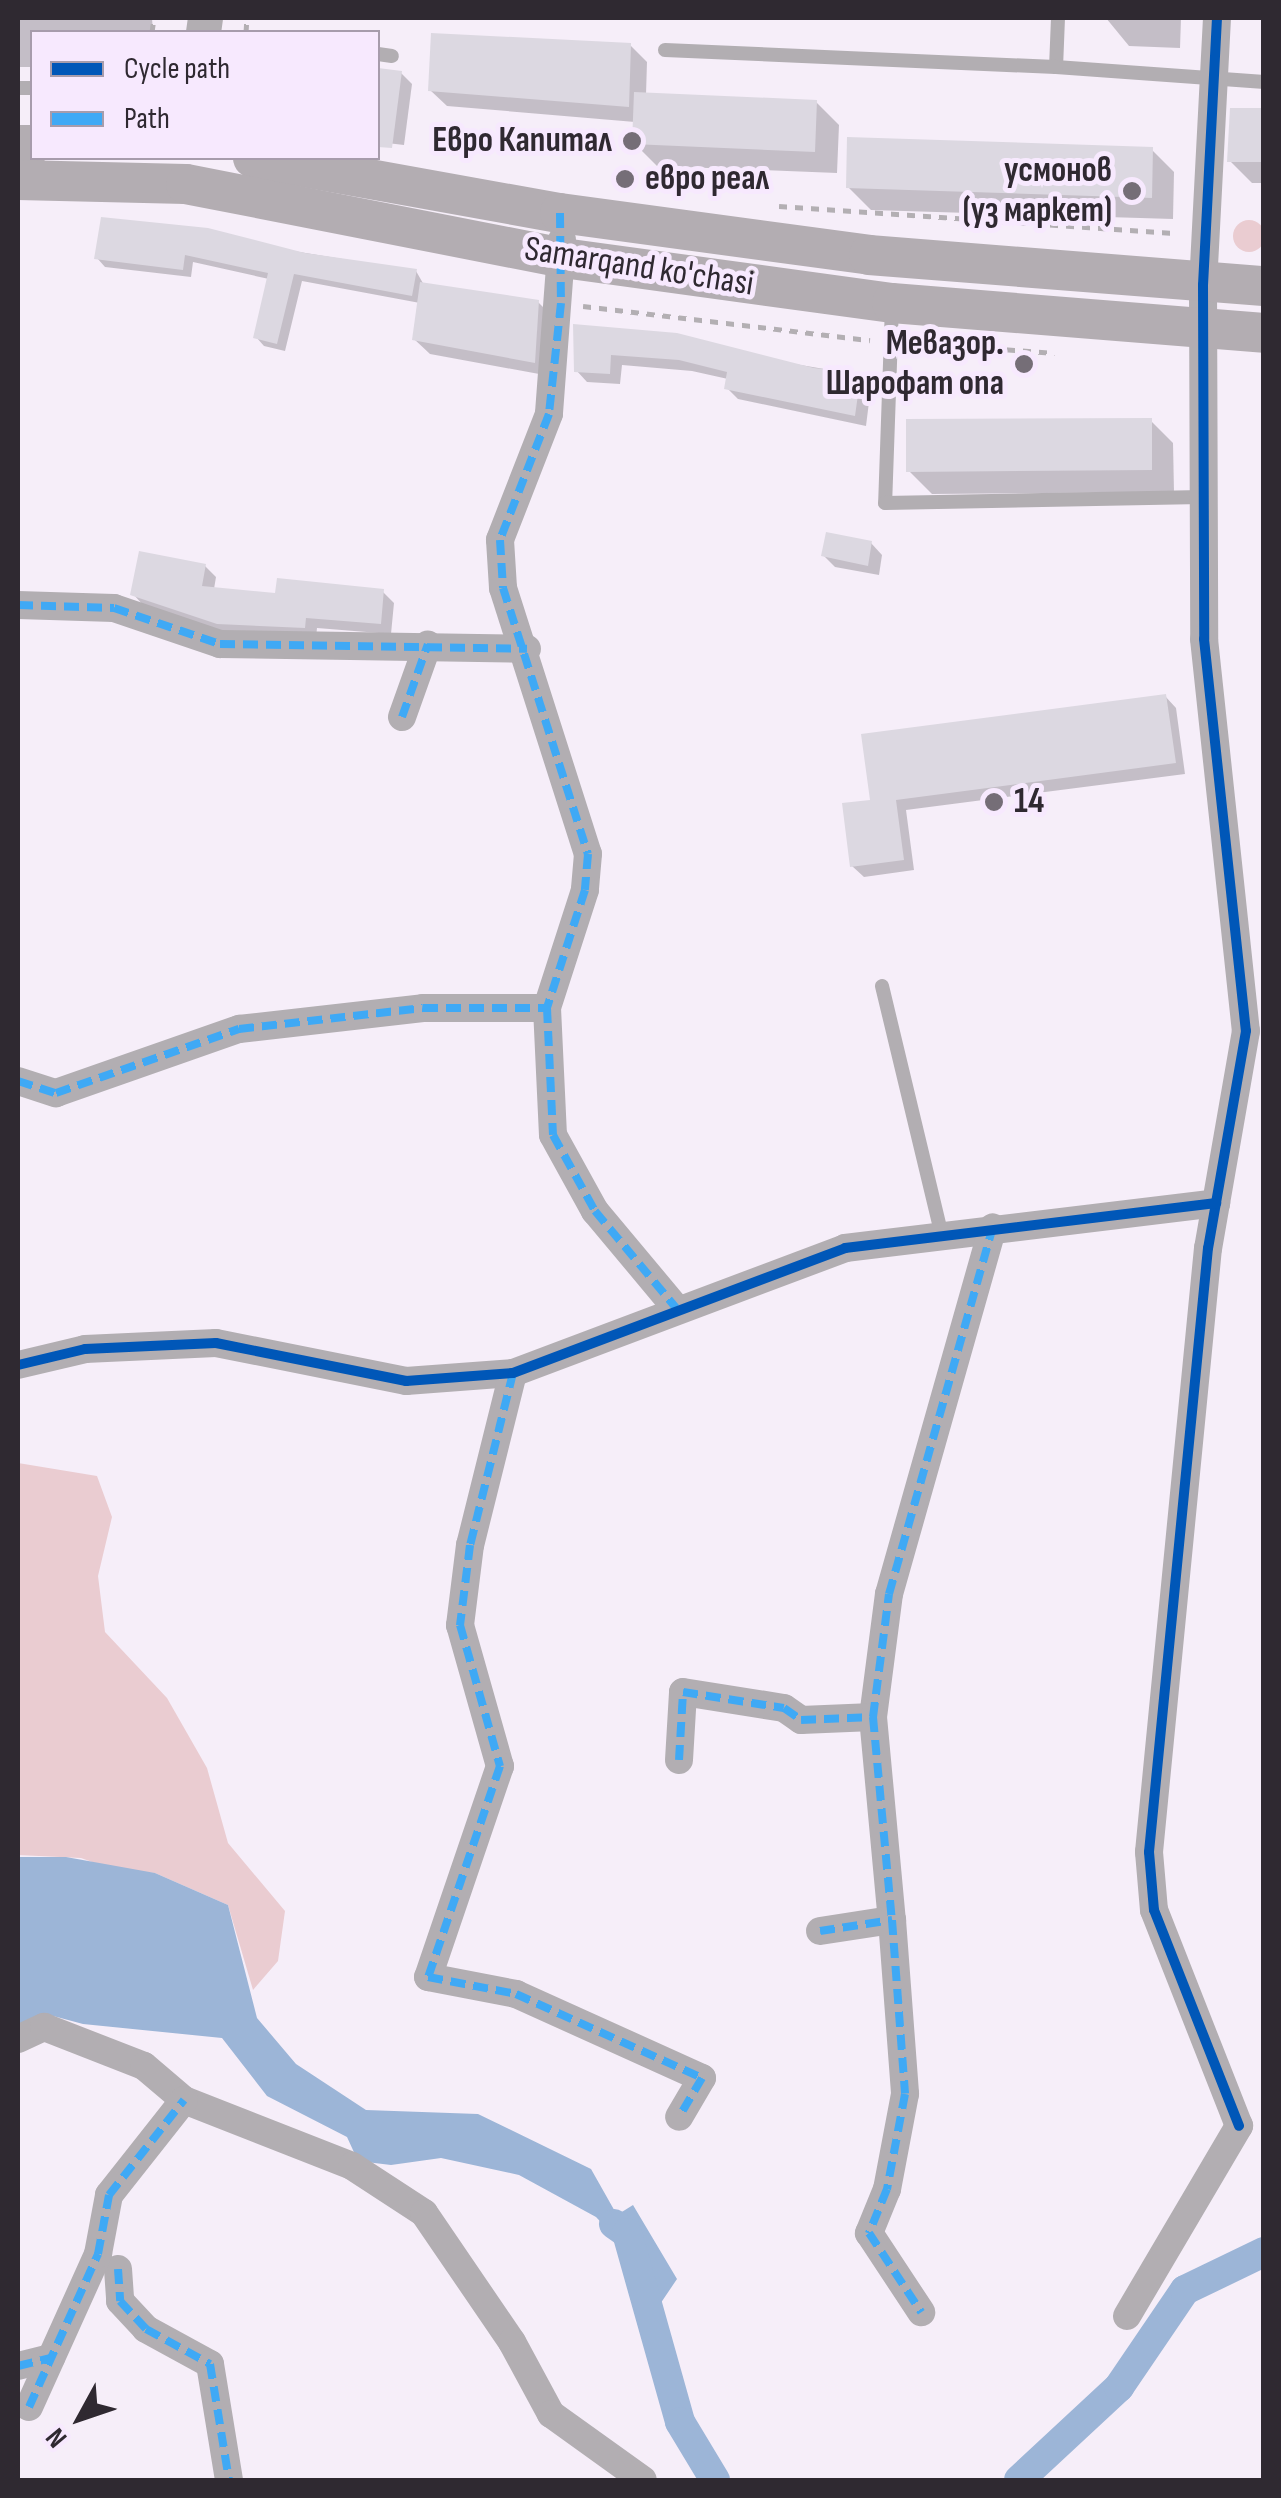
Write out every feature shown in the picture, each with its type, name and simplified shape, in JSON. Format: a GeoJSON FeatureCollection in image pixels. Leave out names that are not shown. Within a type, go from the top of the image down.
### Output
{"type":"FeatureCollection","features":[{"type":"Feature","properties":{"kind":"main road","name":"Samarqand ko'chasi"},"geometry":{"type":"LineString","coordinates":[[264,160],[560,213],[868,255],[1203,286],[1264,286]]}},
{"type":"Feature","properties":{"kind":"main road","name":"Samarqand ko'chasi"},"geometry":{"type":"LineString","coordinates":[[18,180],[187,171],[563,258],[892,303],[1203,331],[1264,332]]}},
{"type":"Feature","properties":{"kind":"street"},"geometry":{"type":"LineString","coordinates":[[1127,2316],[1252,2128],[1154,1910],[1150,1852],[1216,1202],[1252,1057],[1246,1032],[1204,638],[1203,286],[1217,18]]}},
{"type":"Feature","properties":{"kind":"street"},"geometry":{"type":"LineString","coordinates":[[560,213],[563,258],[549,414],[500,540],[503,588],[527,649],[588,854],[584,890],[547,1008],[553,1135],[566,1167],[676,1308]]}},
{"type":"Feature","properties":{"kind":"street"},"geometry":{"type":"LineString","coordinates":[[18,605],[114,608],[220,644],[428,644],[527,649]]}},
{"type":"Feature","properties":{"kind":"street"},"geometry":{"type":"LineString","coordinates":[[402,717],[428,644]]}},
{"type":"Feature","properties":{"kind":"street"},"geometry":{"type":"LineString","coordinates":[[18,1081],[56,1093],[239,1028],[423,1008],[547,1008]]}},
{"type":"Feature","properties":{"kind":"street"},"geometry":{"type":"LineString","coordinates":[[18,1365],[85,1350],[216,1343],[406,1382],[513,1373],[676,1308],[846,1248],[942,1232],[1216,1202]]}},
{"type":"Feature","properties":{"kind":"street"},"geometry":{"type":"LineString","coordinates":[[920,2312],[868,2233],[887,2190],[905,2094],[873,1717],[889,1594],[993,1227]]}},
{"type":"Feature","properties":{"kind":"street"},"geometry":{"type":"LineString","coordinates":[[513,1373],[470,1545],[460,1624],[500,1766],[484,1827],[428,1978],[516,1994],[702,2078],[679,2117]]}},
{"type":"Feature","properties":{"kind":"street"},"geometry":{"type":"LineString","coordinates":[[679,1760],[683,1692],[784,1708],[801,1720],[873,1717]]}},
{"type":"Feature","properties":{"kind":"street"},"geometry":{"type":"LineString","coordinates":[[820,1931],[892,1920]]}},
{"type":"Feature","properties":{"kind":"street"},"geometry":{"type":"LineString","coordinates":[[18,2039],[44,2027],[144,2066],[184,2100],[352,2166],[424,2214],[512,2342],[551,2414],[643,2480]]}},
{"type":"Feature","properties":{"kind":"street"},"geometry":{"type":"LineString","coordinates":[[30,2407],[98,2254],[110,2194],[184,2100]]}},
{"type":"Feature","properties":{"kind":"street"},"geometry":{"type":"LineString","coordinates":[[118,2269],[120,2301],[146,2329],[210,2364],[228,2480]]}},
{"type":"Feature","properties":{"kind":"street"},"geometry":{"type":"LineString","coordinates":[[18,2366],[52,2358]]}},
{"type":"Feature","properties":{"kind":"lane"},"geometry":{"type":"LineString","coordinates":[[1056,67],[1058,18]]}},
{"type":"Feature","properties":{"kind":"lane"},"geometry":{"type":"LineString","coordinates":[[665,50],[1056,67],[1214,82],[1264,82]]}},
{"type":"Feature","properties":{"kind":"lane"},"geometry":{"type":"LineString","coordinates":[[892,303],[885,504],[1202,497]]}},
{"type":"Feature","properties":{"kind":"lane"},"geometry":{"type":"LineString","coordinates":[[882,986],[942,1232]]}},
{"type":"Feature","properties":{"kind":"path"},"geometry":{"type":"LineString","coordinates":[[758,205],[1205,235]]}},
{"type":"Feature","properties":{"kind":"shaded area"},"geometry":{"type":"Polygon","coordinates":[[[1249,220],[1261,224],[1265,236],[1261,248],[1249,252],[1237,248],[1233,236],[1237,224],[1249,220]]]}},
{"type":"Feature","properties":{"kind":"shaded area"},"geometry":{"type":"Polygon","coordinates":[[[18,1463],[97,1476],[112,1517],[98,1576],[105,1632],[167,1698],[207,1768],[228,1843],[285,1911],[278,1961],[253,1990],[228,1905],[155,1873],[117,1871],[81,1858],[18,1855],[18,1463]]]}},
{"type":"Feature","properties":{"kind":"water"},"geometry":{"type":"Polygon","coordinates":[[[18,1857],[66,1857],[155,1873],[228,1905],[257,2018],[296,2064],[366,2110],[478,2114],[591,2169],[617,2215],[633,2205],[677,2279],[650,2319],[636,2259],[596,2217],[519,2175],[441,2158],[391,2165],[358,2161],[347,2137],[267,2096],[222,2038],[83,2024],[42,2013],[18,2028],[18,1857]]]}},
{"type":"Feature","properties":{"kind":"building"},"geometry":{"type":"Polygon","coordinates":[[[431,33],[631,43],[629,107],[428,91],[431,33]]]}},
{"type":"Feature","properties":{"kind":"building"},"geometry":{"type":"Polygon","coordinates":[[[380,68],[402,71],[392,148],[380,147],[380,68]]]}},
{"type":"Feature","properties":{"kind":"building"},"geometry":{"type":"Polygon","coordinates":[[[634,92],[817,100],[815,152],[632,144],[634,92]]]}},
{"type":"Feature","properties":{"kind":"building"},"geometry":{"type":"Polygon","coordinates":[[[1230,108],[1264,108],[1264,162],[1227,162],[1230,108]]]}},
{"type":"Feature","properties":{"kind":"building"},"geometry":{"type":"Polygon","coordinates":[[[847,137],[1153,147],[1152,198],[846,188],[847,137]]]}},
{"type":"Feature","properties":{"kind":"building"},"geometry":{"type":"Polygon","coordinates":[[[101,217],[208,228],[305,253],[417,269],[412,296],[294,274],[277,344],[253,338],[268,273],[185,255],[183,270],[94,259],[101,217]]]}},
{"type":"Feature","properties":{"kind":"building"},"geometry":{"type":"Polygon","coordinates":[[[420,282],[539,300],[535,363],[412,340],[420,282]]]}},
{"type":"Feature","properties":{"kind":"building"},"geometry":{"type":"Polygon","coordinates":[[[573,324],[677,333],[814,368],[861,373],[855,416],[724,389],[727,372],[679,360],[611,355],[610,374],[574,372],[573,324]]]}},
{"type":"Feature","properties":{"kind":"building"},"geometry":{"type":"Polygon","coordinates":[[[1152,418],[1152,470],[906,472],[906,419],[1152,418]]]}},
{"type":"Feature","properties":{"kind":"building"},"geometry":{"type":"Polygon","coordinates":[[[826,532],[872,541],[868,566],[821,556],[826,532]]]}},
{"type":"Feature","properties":{"kind":"building"},"geometry":{"type":"Polygon","coordinates":[[[139,551],[206,564],[202,586],[275,593],[277,578],[384,589],[381,624],[306,618],[305,628],[217,624],[130,595],[139,551]]]}},
{"type":"Feature","properties":{"kind":"building"},"geometry":{"type":"Polygon","coordinates":[[[1166,694],[1176,763],[896,800],[904,860],[850,867],[842,803],[870,800],[861,734],[1166,694]]]}},
{"type":"Feature","properties":{"kind":"waterway"},"geometry":{"type":"LineString","coordinates":[[614,2224],[627,2233],[680,2422],[715,2480]]}},
{"type":"Feature","properties":{"kind":"waterway"},"geometry":{"type":"LineString","coordinates":[[1019,2480],[1119,2387],[1185,2290],[1264,2252]]}},
{"type":"Feature","properties":{"kind":"marked path"},"geometry":{"type":"LineString","coordinates":[[560,213],[561,303],[549,414],[500,540],[503,588],[588,854],[585,890],[547,1008],[553,1135],[595,1211],[676,1308]]}},
{"type":"Feature","properties":{"kind":"marked path"},"geometry":{"type":"LineString","coordinates":[[18,605],[114,608],[220,644],[527,649]]}},
{"type":"Feature","properties":{"kind":"marked path"},"geometry":{"type":"LineString","coordinates":[[402,717],[428,644]]}},
{"type":"Feature","properties":{"kind":"marked path"},"geometry":{"type":"LineString","coordinates":[[18,1081],[56,1093],[239,1029],[423,1008],[547,1008]]}},
{"type":"Feature","properties":{"kind":"marked path"},"geometry":{"type":"LineString","coordinates":[[873,1717],[889,1594],[993,1227]]}},
{"type":"Feature","properties":{"kind":"marked path"},"geometry":{"type":"LineString","coordinates":[[513,1373],[470,1545],[460,1625],[500,1766],[428,1977],[516,1994],[702,2078],[679,2117]]}},
{"type":"Feature","properties":{"kind":"marked path"},"geometry":{"type":"LineString","coordinates":[[679,1760],[683,1692],[784,1708],[801,1720],[873,1717],[892,1920]]}},
{"type":"Feature","properties":{"kind":"marked path"},"geometry":{"type":"LineString","coordinates":[[820,1931],[892,1920],[905,2094],[887,2189],[869,2233],[921,2312]]}},
{"type":"Feature","properties":{"kind":"marked path"},"geometry":{"type":"LineString","coordinates":[[29,2407],[98,2254],[109,2195],[184,2100]]}},
{"type":"Feature","properties":{"kind":"marked path"},"geometry":{"type":"LineString","coordinates":[[118,2269],[120,2301],[146,2329],[210,2364],[229,2480]]}},
{"type":"Feature","properties":{"kind":"marked path"},"geometry":{"type":"LineString","coordinates":[[18,2366],[51,2358]]}},
{"type":"Feature","properties":{"kind":"cycle path"},"geometry":{"type":"LineString","coordinates":[[1217,18],[1203,285],[1204,639],[1246,1031],[1208,1248],[1149,1852],[1154,1910],[1239,2126]]}},
{"type":"Feature","properties":{"kind":"cycle path"},"geometry":{"type":"LineString","coordinates":[[18,1365],[85,1349],[216,1343],[406,1381],[513,1373],[845,1248],[1216,1203]]}},
{"type":"Feature","properties":{"kind":"place","name":"Евро Капитал"},"geometry":{"type":"Point","coordinates":[632,141]}},
{"type":"Feature","properties":{"kind":"place","name":"евро реал"},"geometry":{"type":"Point","coordinates":[625,179]}},
{"type":"Feature","properties":{"kind":"place","name":"усмонов (уз маркет)"},"geometry":{"type":"Point","coordinates":[1132,191]}},
{"type":"Feature","properties":{"kind":"place","name":"Мевазор. Шарофат опа"},"geometry":{"type":"Point","coordinates":[1024,364]}},
{"type":"Feature","properties":{"kind":"place","name":"14"},"geometry":{"type":"Point","coordinates":[994,802]}}]}
